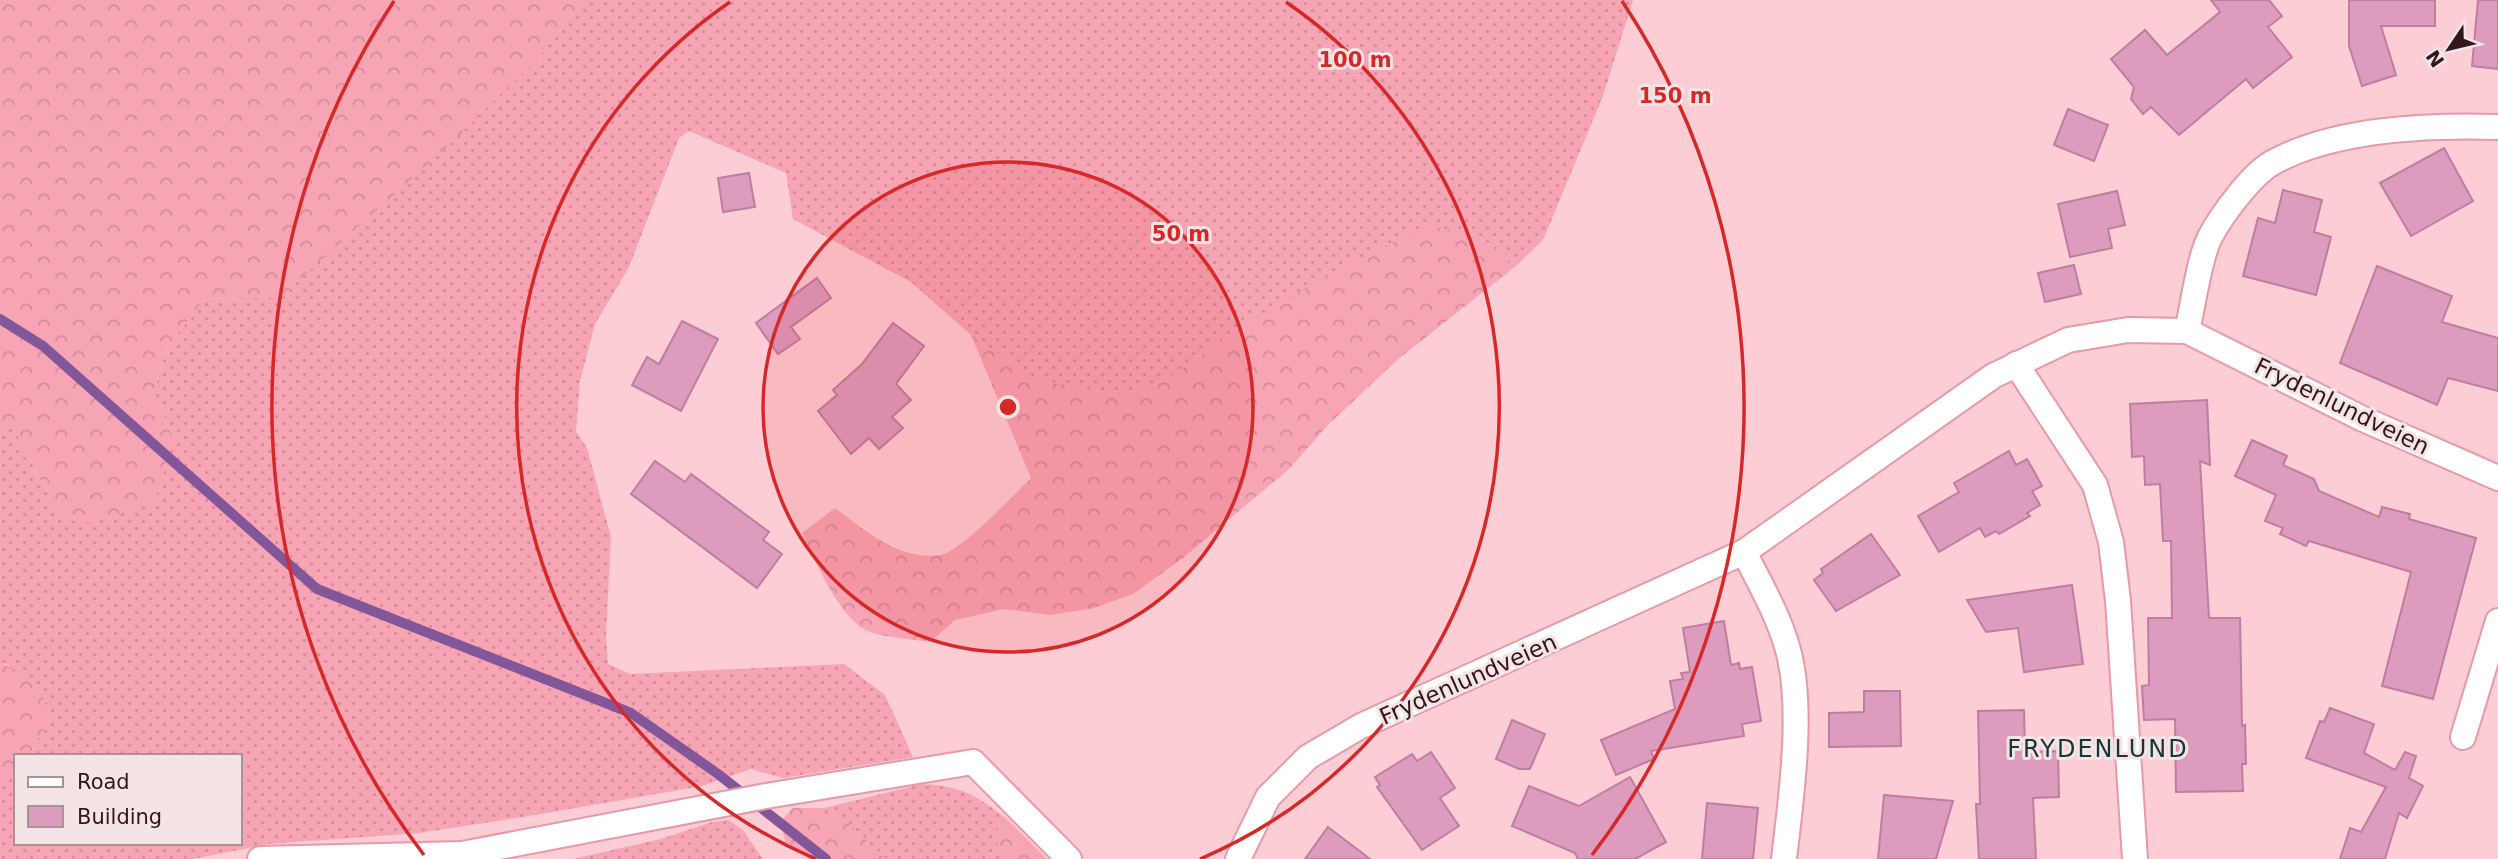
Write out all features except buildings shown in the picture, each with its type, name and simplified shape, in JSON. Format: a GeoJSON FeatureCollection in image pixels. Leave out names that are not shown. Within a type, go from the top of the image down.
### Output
{"type":"FeatureCollection","features":[{"type":"Feature","properties":{"kind":"street"},"geometry":{"type":"LineString","coordinates":[[2187,331],[2209,239],[2233,203],[2270,164],[2308,147],[2348,136],[2453,126],[2498,127]]}},
{"type":"Feature","properties":{"kind":"street","name":"Frydenlundveien"},"geometry":{"type":"LineString","coordinates":[[1238,859],[1268,797],[1308,757],[1361,726],[1744,552],[1993,376],[2068,340],[2128,330],[2187,331],[2363,419],[2498,478]]}},
{"type":"Feature","properties":{"kind":"street"},"geometry":{"type":"LineString","coordinates":[[2016,364],[2095,485],[2111,542],[2118,601],[2134,859]]}},
{"type":"Feature","properties":{"kind":"street"},"geometry":{"type":"LineString","coordinates":[[1744,552],[1788,650],[1794,686],[1793,761],[1784,859]]}},
{"type":"Feature","properties":{"kind":"street"},"geometry":{"type":"LineString","coordinates":[[2463,737],[2498,621]]}},
{"type":"Feature","properties":{"kind":"street"},"geometry":{"type":"LineString","coordinates":[[260,859],[462,854],[766,796],[973,762],[1069,859]]}},
{"type":"Feature","properties":{"kind":"green space"},"geometry":{"type":"Polygon","coordinates":[[[0,0],[582,0],[541,55],[446,148],[280,297],[205,299],[167,347],[154,390],[174,441],[155,501],[93,523],[62,520],[14,429],[0,426],[0,0]]]}},
{"type":"Feature","properties":{"kind":"green space"},"geometry":{"type":"Polygon","coordinates":[[[582,0],[1633,0],[1603,96],[1543,240],[1516,266],[1478,236],[1239,327],[1166,380],[1119,396],[1036,379],[971,335],[911,282],[793,219],[786,173],[689,131],[679,138],[629,267],[595,324],[580,381],[576,431],[587,448],[611,537],[606,637],[608,664],[630,674],[844,664],[885,695],[913,757],[783,778],[751,769],[702,786],[535,815],[419,833],[268,844],[193,859],[0,859],[0,789],[14,776],[14,845],[242,845],[242,754],[30,754],[51,716],[8,665],[0,662],[0,426],[14,429],[62,520],[174,441],[154,391],[167,347],[205,299],[280,297],[541,55],[582,0]]]}},
{"type":"Feature","properties":{"kind":"green space"},"geometry":{"type":"Polygon","coordinates":[[[1428,225],[1478,236],[1516,266],[1397,360],[1328,425],[1289,469],[1183,558],[1133,594],[1094,608],[1051,615],[1004,609],[955,620],[930,642],[870,632],[859,626],[839,603],[802,533],[835,508],[871,535],[897,549],[926,556],[941,555],[974,534],[1031,478],[971,335],[1036,379],[1119,396],[1166,380],[1239,327],[1350,263],[1428,225]]]}},
{"type":"Feature","properties":{"kind":"green space"},"geometry":{"type":"Polygon","coordinates":[[[0,662],[35,681],[51,716],[30,754],[14,754],[14,776],[0,789],[0,662]]]}},
{"type":"Feature","properties":{"kind":"green space"},"geometry":{"type":"Polygon","coordinates":[[[922,784],[968,793],[1007,819],[992,837],[1011,859],[886,859],[847,822],[824,808],[922,784]]]}},
{"type":"Feature","properties":{"kind":"green space"},"geometry":{"type":"Polygon","coordinates":[[[793,808],[824,808],[847,822],[886,859],[810,859],[785,841],[781,821],[793,808]]]}},
{"type":"Feature","properties":{"kind":"green space"},"geometry":{"type":"Polygon","coordinates":[[[1007,819],[1047,859],[1011,859],[992,837],[1007,819]]]}},
{"type":"Feature","properties":{"kind":"green space"},"geometry":{"type":"Polygon","coordinates":[[[729,820],[743,830],[763,859],[573,859],[661,839],[712,822],[729,820]]]}},
{"type":"Feature","properties":{"kind":"waterway"},"geometry":{"type":"LineString","coordinates":[[0,319],[43,346],[317,589],[631,713],[718,774],[826,859]]}},
{"type":"Feature","properties":{"kind":"district","name":"FRYDENLUND"},"geometry":{"type":"Point","coordinates":[2098,749]}}]}
